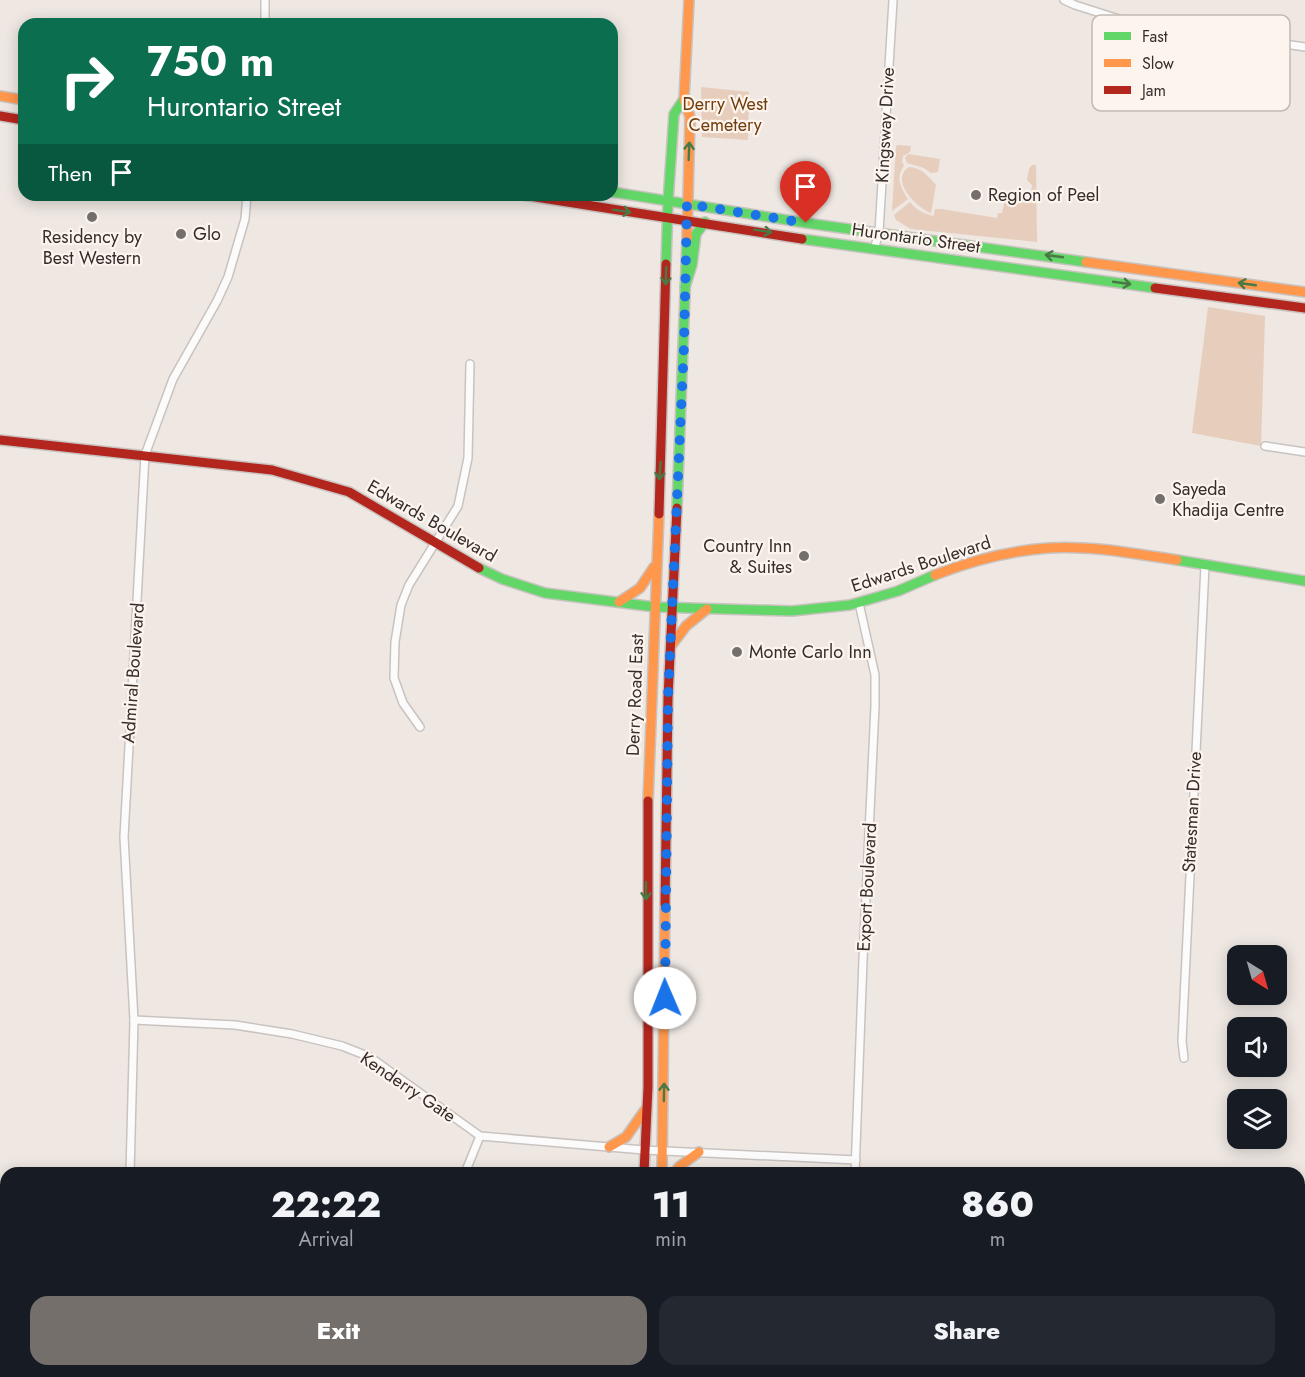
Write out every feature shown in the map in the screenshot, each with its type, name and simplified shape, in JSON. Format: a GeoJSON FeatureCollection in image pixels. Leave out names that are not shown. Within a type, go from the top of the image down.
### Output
{"type":"FeatureCollection","features":[{"type":"Feature","properties":{"kind":"main road"},"geometry":{"type":"LineString","coordinates":[[684,99],[689,0]]}},
{"type":"Feature","properties":{"kind":"main road"},"geometry":{"type":"LineString","coordinates":[[0,96],[18,99]]}},
{"type":"Feature","properties":{"kind":"main road","name":"Derry Road East"},"geometry":{"type":"LineString","coordinates":[[644,1167],[648,1055],[646,833],[662,438],[668,202],[674,114],[684,99]]}},
{"type":"Feature","properties":{"kind":"main road","name":"Derry Road East"},"geometry":{"type":"LineString","coordinates":[[662,1167],[668,698],[690,117],[684,99]]}},
{"type":"Feature","properties":{"kind":"main road"},"geometry":{"type":"LineString","coordinates":[[0,116],[18,119]]}},
{"type":"Feature","properties":{"kind":"main road","name":"Hurontario Street"},"geometry":{"type":"LineString","coordinates":[[618,193],[806,223],[1305,292]]}},
{"type":"Feature","properties":{"kind":"main road","name":"Hurontario Street"},"geometry":{"type":"LineString","coordinates":[[561,201],[874,250],[1305,308]]}},
{"type":"Feature","properties":{"kind":"main road"},"geometry":{"type":"LineString","coordinates":[[685,287],[693,260],[694,237],[705,222]]}},
{"type":"Feature","properties":{"kind":"main road","name":"Edwards Boulevard"},"geometry":{"type":"LineString","coordinates":[[0,440],[260,468],[349,492],[468,563],[502,579],[545,593],[655,607],[792,611],[859,603],[898,591],[972,562],[1035,549],[1100,550],[1144,555],[1305,581]]}},
{"type":"Feature","properties":{"kind":"main road"},"geometry":{"type":"LineString","coordinates":[[619,602],[633,594],[645,583],[657,562]]}},
{"type":"Feature","properties":{"kind":"main road"},"geometry":{"type":"LineString","coordinates":[[670,647],[686,626],[706,609]]}},
{"type":"Feature","properties":{"kind":"main road"},"geometry":{"type":"LineString","coordinates":[[652,698],[668,698]]}},
{"type":"Feature","properties":{"kind":"main road"},"geometry":{"type":"LineString","coordinates":[[651,742],[667,743]]}},
{"type":"Feature","properties":{"kind":"main road"},"geometry":{"type":"LineString","coordinates":[[648,998],[665,998]]}},
{"type":"Feature","properties":{"kind":"main road"},"geometry":{"type":"LineString","coordinates":[[648,1055],[665,1054]]}},
{"type":"Feature","properties":{"kind":"main road"},"geometry":{"type":"LineString","coordinates":[[609,1147],[626,1137],[646,1107]]}},
{"type":"Feature","properties":{"kind":"main road"},"geometry":{"type":"LineString","coordinates":[[679,1167],[699,1152]]}},
{"type":"Feature","properties":{"kind":"street"},"geometry":{"type":"LineString","coordinates":[[265,0],[265,18]]}},
{"type":"Feature","properties":{"kind":"street","name":"Kingsway Drive"},"geometry":{"type":"LineString","coordinates":[[874,250],[879,232],[893,0]]}},
{"type":"Feature","properties":{"kind":"street"},"geometry":{"type":"LineString","coordinates":[[1064,0],[1106,15]]}},
{"type":"Feature","properties":{"kind":"street"},"geometry":{"type":"LineString","coordinates":[[1290,45],[1305,47]]}},
{"type":"Feature","properties":{"kind":"street","name":"Admiral Boulevard"},"geometry":{"type":"LineString","coordinates":[[130,1167],[134,1020],[124,837],[145,455],[173,379],[228,277],[245,219],[246,201]]}},
{"type":"Feature","properties":{"kind":"street"},"geometry":{"type":"LineString","coordinates":[[420,727],[403,703],[394,678],[395,642],[400,605],[409,585],[458,506],[468,458],[470,364]]}},
{"type":"Feature","properties":{"kind":"street"},"geometry":{"type":"LineString","coordinates":[[1265,446],[1305,452]]}},
{"type":"Feature","properties":{"kind":"street","name":"Statesman Drive"},"geometry":{"type":"LineString","coordinates":[[1184,1058],[1182,1041],[1205,566]]}},
{"type":"Feature","properties":{"kind":"street","name":"Export Boulevard"},"geometry":{"type":"LineString","coordinates":[[855,1167],[875,712],[875,675],[859,603]]}},
{"type":"Feature","properties":{"kind":"street","name":"Kenderry Gate"},"geometry":{"type":"LineString","coordinates":[[134,1020],[235,1025],[292,1034],[342,1047],[369,1057],[480,1136]]}},
{"type":"Feature","properties":{"kind":"street"},"geometry":{"type":"LineString","coordinates":[[467,1167],[480,1136],[644,1150],[856,1160]]}},
{"type":"Feature","properties":{"kind":"green space","name":"Derry West Cemetery"},"geometry":{"type":"Polygon","coordinates":[[[701,87],[749,92],[748,140],[702,137],[701,87]]]}},
{"type":"Feature","properties":{"kind":"green space"},"geometry":{"type":"Polygon","coordinates":[[[896,146],[911,146],[910,152],[903,156],[904,166],[899,178],[908,199],[892,211],[896,146]]]}},
{"type":"Feature","properties":{"kind":"green space"},"geometry":{"type":"Polygon","coordinates":[[[908,154],[940,159],[938,172],[931,173],[924,168],[907,163],[905,158],[908,154]]]}},
{"type":"Feature","properties":{"kind":"green space"},"geometry":{"type":"Polygon","coordinates":[[[1032,165],[1036,165],[1037,242],[911,229],[896,220],[894,215],[910,202],[920,211],[934,216],[935,209],[941,209],[997,218],[998,213],[1002,213],[1005,200],[1030,203],[1032,185],[1027,180],[1032,165]]]}},
{"type":"Feature","properties":{"kind":"green space"},"geometry":{"type":"Polygon","coordinates":[[[909,167],[921,171],[936,185],[931,213],[919,206],[903,186],[902,179],[909,167]]]}},
{"type":"Feature","properties":{"kind":"green space"},"geometry":{"type":"Polygon","coordinates":[[[1208,307],[1265,316],[1261,446],[1192,433],[1208,307]]]}},
{"type":"Feature","properties":{"kind":"traffic: fast"},"geometry":{"type":"LineString","coordinates":[[666,264],[674,114],[684,99]]}},
{"type":"Feature","properties":{"kind":"traffic: fast"},"geometry":{"type":"LineString","coordinates":[[618,193],[806,223],[1086,262]]}},
{"type":"Feature","properties":{"kind":"traffic: fast"},"geometry":{"type":"LineString","coordinates":[[685,287],[692,265],[696,234],[705,222]]}},
{"type":"Feature","properties":{"kind":"traffic: fast"},"geometry":{"type":"LineString","coordinates":[[802,239],[1155,288]]}},
{"type":"Feature","properties":{"kind":"traffic: fast"},"geometry":{"type":"LineString","coordinates":[[677,508],[687,240]]}},
{"type":"Feature","properties":{"kind":"traffic: fast"},"geometry":{"type":"LineString","coordinates":[[1177,560],[1305,581]]}},
{"type":"Feature","properties":{"kind":"traffic: fast"},"geometry":{"type":"LineString","coordinates":[[479,568],[502,579],[545,593],[655,607],[792,611],[850,605],[898,591],[935,575]]}},
{"type":"Feature","properties":{"kind":"traffic: slow"},"geometry":{"type":"LineString","coordinates":[[687,240],[690,117],[684,99],[689,0]]}},
{"type":"Feature","properties":{"kind":"traffic: slow"},"geometry":{"type":"LineString","coordinates":[[0,96],[18,99]]}},
{"type":"Feature","properties":{"kind":"traffic: slow"},"geometry":{"type":"LineString","coordinates":[[1086,262],[1305,292]]}},
{"type":"Feature","properties":{"kind":"traffic: slow"},"geometry":{"type":"LineString","coordinates":[[648,801],[659,514]]}},
{"type":"Feature","properties":{"kind":"traffic: slow"},"geometry":{"type":"LineString","coordinates":[[935,575],[990,557],[1064,547],[1177,560]]}},
{"type":"Feature","properties":{"kind":"traffic: slow"},"geometry":{"type":"LineString","coordinates":[[619,602],[640,588],[654,567]]}},
{"type":"Feature","properties":{"kind":"traffic: slow"},"geometry":{"type":"LineString","coordinates":[[671,646],[686,626],[707,609]]}},
{"type":"Feature","properties":{"kind":"traffic: slow"},"geometry":{"type":"LineString","coordinates":[[662,1167],[665,904]]}},
{"type":"Feature","properties":{"kind":"traffic: slow"},"geometry":{"type":"LineString","coordinates":[[609,1147],[626,1137],[645,1110]]}},
{"type":"Feature","properties":{"kind":"traffic: slow"},"geometry":{"type":"LineString","coordinates":[[679,1167],[699,1152]]}},
{"type":"Feature","properties":{"kind":"traffic: jam"},"geometry":{"type":"LineString","coordinates":[[0,116],[18,119]]}},
{"type":"Feature","properties":{"kind":"traffic: jam"},"geometry":{"type":"LineString","coordinates":[[561,201],[802,239]]}},
{"type":"Feature","properties":{"kind":"traffic: jam"},"geometry":{"type":"LineString","coordinates":[[659,514],[666,264]]}},
{"type":"Feature","properties":{"kind":"traffic: jam"},"geometry":{"type":"LineString","coordinates":[[1155,288],[1305,308]]}},
{"type":"Feature","properties":{"kind":"traffic: jam"},"geometry":{"type":"LineString","coordinates":[[0,440],[272,470],[349,492],[479,568]]}},
{"type":"Feature","properties":{"kind":"traffic: jam"},"geometry":{"type":"LineString","coordinates":[[665,904],[668,698],[677,508]]}},
{"type":"Feature","properties":{"kind":"traffic: jam"},"geometry":{"type":"LineString","coordinates":[[644,1167],[648,1087],[648,801]]}},
{"type":"Feature","properties":{"kind":"place","name":"Region of Peel"},"geometry":{"type":"Point","coordinates":[976,195]}},
{"type":"Feature","properties":{"kind":"place","name":"Residency by Best Western"},"geometry":{"type":"Point","coordinates":[92,217]}},
{"type":"Feature","properties":{"kind":"place","name":"Glo"},"geometry":{"type":"Point","coordinates":[181,234]}},
{"type":"Feature","properties":{"kind":"place","name":"Sayeda Khadija Centre"},"geometry":{"type":"Point","coordinates":[1160,499]}},
{"type":"Feature","properties":{"kind":"place","name":"Country Inn & Suites"},"geometry":{"type":"Point","coordinates":[804,556]}},
{"type":"Feature","properties":{"kind":"place","name":"Monte Carlo Inn"},"geometry":{"type":"Point","coordinates":[737,652]}},
{"type":"Feature","properties":{"kind":"route"},"geometry":{"type":"LineString","coordinates":[[665,998],[668,698],[684,346],[687,204],[806,223]]}}]}
